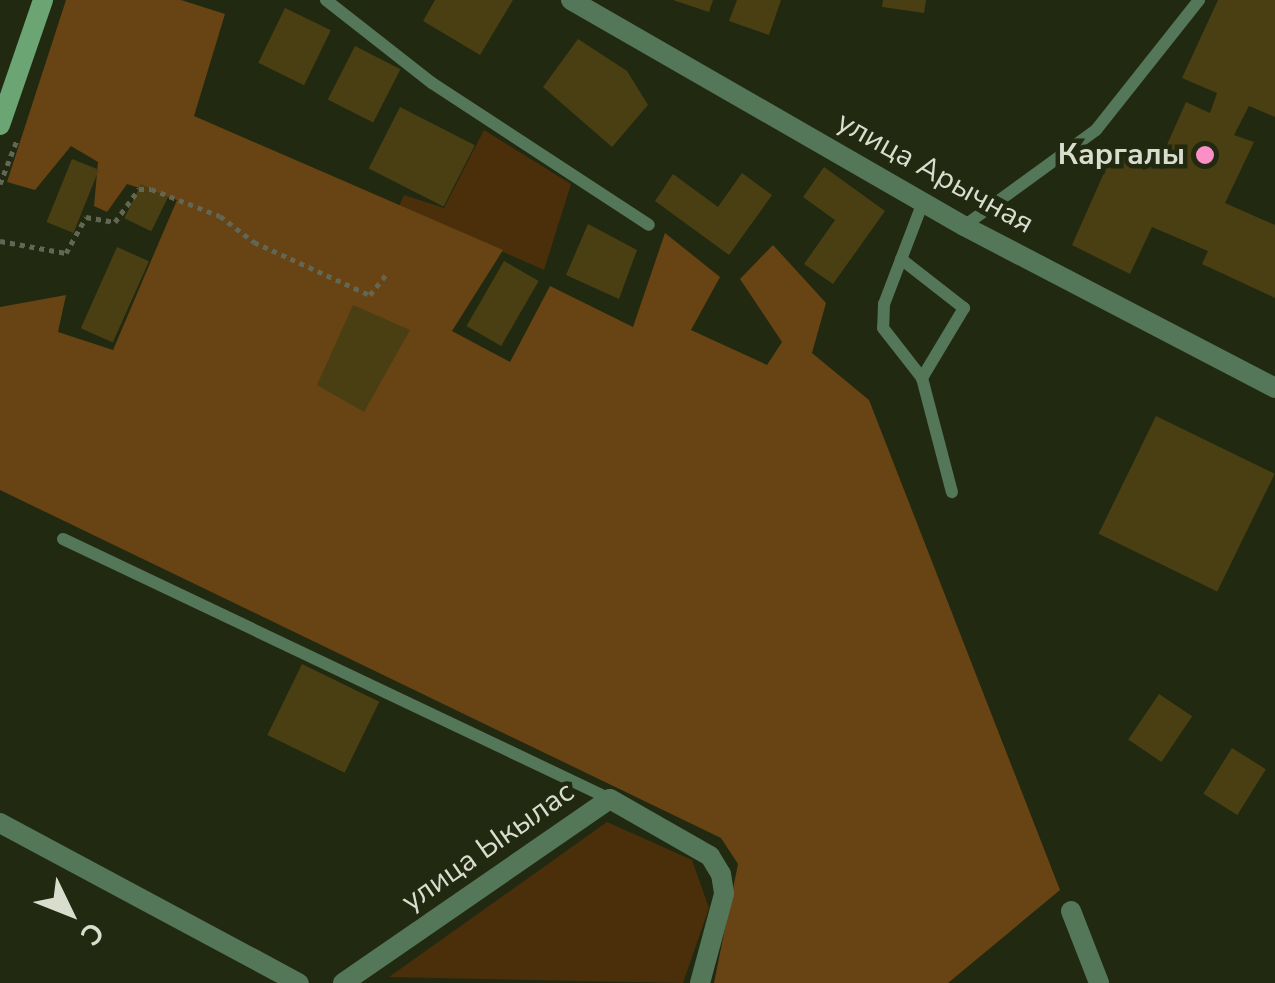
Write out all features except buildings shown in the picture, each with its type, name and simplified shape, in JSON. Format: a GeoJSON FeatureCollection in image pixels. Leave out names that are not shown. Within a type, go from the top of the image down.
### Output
{"type":"FeatureCollection","features":[{"type":"Feature","properties":{"kind":"street"},"geometry":{"type":"LineString","coordinates":[[0,124],[43,0]]}},
{"type":"Feature","properties":{"kind":"street","name":"улица Арычная"},"geometry":{"type":"LineString","coordinates":[[571,0],[964,226],[1275,388]]}},
{"type":"Feature","properties":{"kind":"street","name":"улица Ыкылас"},"geometry":{"type":"LineString","coordinates":[[343,983],[610,799],[710,856],[722,874],[700,983]]}},
{"type":"Feature","properties":{"kind":"street"},"geometry":{"type":"LineString","coordinates":[[0,822],[300,983]]}},
{"type":"Feature","properties":{"kind":"street"},"geometry":{"type":"LineString","coordinates":[[1071,911],[1099,983]]}},
{"type":"Feature","properties":{"kind":"lane"},"geometry":{"type":"LineString","coordinates":[[326,0],[432,83],[650,225]]}},
{"type":"Feature","properties":{"kind":"lane"},"geometry":{"type":"LineString","coordinates":[[964,226],[1096,130],[1199,0]]}},
{"type":"Feature","properties":{"kind":"lane"},"geometry":{"type":"LineString","coordinates":[[923,202],[901,259],[883,328],[922,378],[952,492]]}},
{"type":"Feature","properties":{"kind":"lane"},"geometry":{"type":"LineString","coordinates":[[901,259],[964,308],[922,378]]}},
{"type":"Feature","properties":{"kind":"lane"},"geometry":{"type":"LineString","coordinates":[[63,538],[610,799]]}},
{"type":"Feature","properties":{"kind":"path"},"geometry":{"type":"LineString","coordinates":[[0,241],[66,252],[86,217],[115,222],[138,189],[151,189],[220,216],[254,242],[370,295],[380,292],[387,272]]}},
{"type":"Feature","properties":{"kind":"shaded area"},"geometry":{"type":"Polygon","coordinates":[[[66,0],[181,0],[225,14],[194,116],[503,250],[452,331],[510,362],[550,286],[633,327],[665,233],[720,277],[691,330],[767,365],[782,342],[740,279],[773,245],[826,303],[812,353],[869,400],[1060,890],[948,983],[714,983],[738,864],[721,838],[0,490],[0,307],[66,295],[58,332],[113,350],[177,200],[127,184],[107,212],[94,206],[98,162],[71,146],[35,190],[7,182],[66,0]]]}},
{"type":"Feature","properties":{"kind":"shaded area"},"geometry":{"type":"Polygon","coordinates":[[[484,130],[571,184],[544,270],[399,206],[404,195],[444,208],[484,130]]]}},
{"type":"Feature","properties":{"kind":"shaded area"},"geometry":{"type":"Polygon","coordinates":[[[607,822],[692,860],[709,908],[683,983],[389,977],[607,822]]]}},
{"type":"Feature","properties":{"kind":"place","name":"Каргалы"},"geometry":{"type":"Point","coordinates":[1205,155]}}]}
